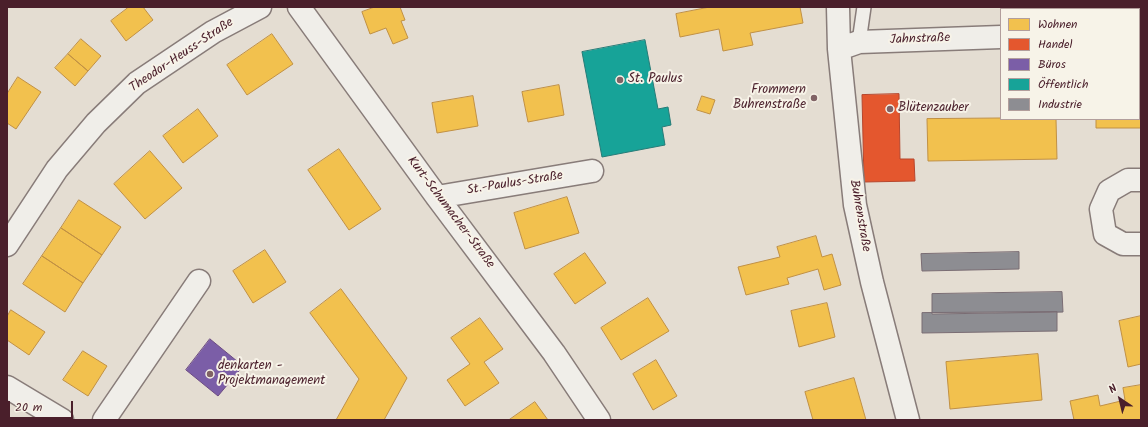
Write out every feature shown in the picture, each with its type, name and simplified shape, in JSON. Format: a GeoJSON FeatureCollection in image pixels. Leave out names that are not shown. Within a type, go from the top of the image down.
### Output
{"type":"FeatureCollection","features":[{"type":"Feature","properties":{"kind":"street","name":"Theodor-Heuss-Straße"},"geometry":{"type":"LineString","coordinates":[[7,245],[57,170],[96,123],[137,83],[213,32],[260,7]]}},
{"type":"Feature","properties":{"kind":"street","name":"Kurt-Schumacher-Straße"},"geometry":{"type":"LineString","coordinates":[[298,7],[437,197],[554,353],[599,420]]}},
{"type":"Feature","properties":{"kind":"street","name":"Buhrenstraße"},"geometry":{"type":"LineString","coordinates":[[838,7],[849,46],[855,205],[872,282],[908,420]]}},
{"type":"Feature","properties":{"kind":"street","name":"Jahnstraße"},"geometry":{"type":"LineString","coordinates":[[849,46],[1000,37]]}},
{"type":"Feature","properties":{"kind":"street","name":"St.-Paulus-Straße"},"geometry":{"type":"LineString","coordinates":[[437,197],[592,172]]}},
{"type":"Feature","properties":{"kind":"street"},"geometry":{"type":"LineString","coordinates":[[1141,180],[1128,180],[1110,191],[1101,209],[1105,234],[1123,244],[1141,244]]}},
{"type":"Feature","properties":{"kind":"street"},"geometry":{"type":"LineString","coordinates":[[104,420],[199,281]]}},
{"type":"Feature","properties":{"kind":"street"},"geometry":{"type":"LineString","coordinates":[[7,387],[62,420]]}},
{"type":"Feature","properties":{"kind":"lane"},"geometry":{"type":"LineString","coordinates":[[849,46],[864,7]]}},
{"type":"Feature","properties":{"kind":"building: Wohnen"},"geometry":{"type":"Polygon","coordinates":[[[129,7],[143,7],[153,20],[126,41],[111,21],[129,7]]]}},
{"type":"Feature","properties":{"kind":"building: Wohnen"},"geometry":{"type":"Polygon","coordinates":[[[375,7],[400,7],[405,20],[401,21],[408,38],[393,44],[386,28],[370,34],[362,12],[375,7]]]}},
{"type":"Feature","properties":{"kind":"building: Wohnen"},"geometry":{"type":"Polygon","coordinates":[[[710,7],[800,7],[803,23],[750,33],[753,45],[723,51],[719,29],[680,37],[676,14],[710,7]]]}},
{"type":"Feature","properties":{"kind":"building: Wohnen"},"geometry":{"type":"Polygon","coordinates":[[[272,34],[293,64],[247,95],[227,65],[272,34]]]}},
{"type":"Feature","properties":{"kind":"building: Wohnen"},"geometry":{"type":"Polygon","coordinates":[[[81,39],[101,56],[88,71],[68,54],[81,39]]]}},
{"type":"Feature","properties":{"kind":"building: Wohnen"},"geometry":{"type":"Polygon","coordinates":[[[68,54],[88,71],[75,86],[55,68],[68,54]]]}},
{"type":"Feature","properties":{"kind":"building: Wohnen"},"geometry":{"type":"Polygon","coordinates":[[[18,77],[41,92],[16,129],[7,123],[7,94],[18,77]]]}},
{"type":"Feature","properties":{"kind":"building: Wohnen"},"geometry":{"type":"Polygon","coordinates":[[[559,85],[564,115],[528,122],[522,92],[559,85]]]}},
{"type":"Feature","properties":{"kind":"building: Wohnen"},"geometry":{"type":"Polygon","coordinates":[[[1140,88],[1141,128],[1096,128],[1096,120],[1140,120],[1140,88]]]}},
{"type":"Feature","properties":{"kind":"building: Wohnen"},"geometry":{"type":"Polygon","coordinates":[[[473,96],[478,126],[437,133],[432,103],[473,96]]]}},
{"type":"Feature","properties":{"kind":"building: Wohnen"},"geometry":{"type":"Polygon","coordinates":[[[702,96],[715,100],[710,114],[697,110],[702,96]]]}},
{"type":"Feature","properties":{"kind":"building: Wohnen"},"geometry":{"type":"Polygon","coordinates":[[[198,109],[218,136],[183,163],[163,136],[198,109]]]}},
{"type":"Feature","properties":{"kind":"building: Wohnen"},"geometry":{"type":"Polygon","coordinates":[[[1000,118],[1000,120],[1056,120],[1057,159],[928,161],[927,119],[1000,118]]]}},
{"type":"Feature","properties":{"kind":"building: Wohnen"},"geometry":{"type":"Polygon","coordinates":[[[339,149],[381,209],[349,230],[308,170],[339,149]]]}},
{"type":"Feature","properties":{"kind":"building: Wohnen"},"geometry":{"type":"Polygon","coordinates":[[[150,151],[182,188],[145,219],[114,184],[150,151]]]}},
{"type":"Feature","properties":{"kind":"building: Wohnen"},"geometry":{"type":"Polygon","coordinates":[[[567,197],[579,233],[525,249],[514,213],[567,197]]]}},
{"type":"Feature","properties":{"kind":"building: Wohnen"},"geometry":{"type":"Polygon","coordinates":[[[79,200],[121,227],[102,255],[61,228],[79,200]]]}},
{"type":"Feature","properties":{"kind":"building: Wohnen"},"geometry":{"type":"Polygon","coordinates":[[[61,228],[102,255],[83,283],[42,256],[61,228]]]}},
{"type":"Feature","properties":{"kind":"building: Wohnen"},"geometry":{"type":"Polygon","coordinates":[[[816,236],[822,257],[832,254],[841,285],[824,290],[818,269],[787,278],[789,284],[746,295],[738,267],[780,257],[777,247],[816,236]]]}},
{"type":"Feature","properties":{"kind":"building: Wohnen"},"geometry":{"type":"Polygon","coordinates":[[[265,250],[286,282],[253,303],[233,271],[265,250]]]}},
{"type":"Feature","properties":{"kind":"building: Wohnen"},"geometry":{"type":"Polygon","coordinates":[[[585,253],[606,283],[575,304],[554,274],[585,253]]]}},
{"type":"Feature","properties":{"kind":"building: Wohnen"},"geometry":{"type":"Polygon","coordinates":[[[42,256],[83,283],[65,312],[23,284],[42,256]]]}},
{"type":"Feature","properties":{"kind":"building: Wohnen"},"geometry":{"type":"Polygon","coordinates":[[[341,289],[407,378],[384,420],[336,420],[359,379],[310,313],[341,289]]]}},
{"type":"Feature","properties":{"kind":"building: Wohnen"},"geometry":{"type":"Polygon","coordinates":[[[648,298],[669,331],[621,360],[601,328],[648,298]]]}},
{"type":"Feature","properties":{"kind":"building: Wohnen"},"geometry":{"type":"Polygon","coordinates":[[[827,303],[835,337],[799,347],[791,311],[827,303]]]}},
{"type":"Feature","properties":{"kind":"building: Wohnen"},"geometry":{"type":"Polygon","coordinates":[[[11,310],[45,332],[29,355],[7,340],[7,317],[11,310]]]}},
{"type":"Feature","properties":{"kind":"building: Wohnen"},"geometry":{"type":"Polygon","coordinates":[[[1141,316],[1141,364],[1128,367],[1119,321],[1141,316]]]}},
{"type":"Feature","properties":{"kind":"building: Wohnen"},"geometry":{"type":"Polygon","coordinates":[[[480,318],[503,349],[484,362],[499,383],[465,406],[447,380],[470,364],[451,338],[480,318]]]}},
{"type":"Feature","properties":{"kind":"building: Wohnen"},"geometry":{"type":"Polygon","coordinates":[[[83,351],[107,366],[88,396],[63,380],[83,351]]]}},
{"type":"Feature","properties":{"kind":"building: Wohnen"},"geometry":{"type":"Polygon","coordinates":[[[1038,354],[1042,400],[950,409],[946,362],[1038,354]]]}},
{"type":"Feature","properties":{"kind":"building: Wohnen"},"geometry":{"type":"Polygon","coordinates":[[[656,360],[677,396],[653,410],[633,374],[656,360]]]}},
{"type":"Feature","properties":{"kind":"building: Wohnen"},"geometry":{"type":"Polygon","coordinates":[[[854,378],[866,420],[813,420],[805,392],[854,378]]]}},
{"type":"Feature","properties":{"kind":"building: Wohnen"},"geometry":{"type":"Polygon","coordinates":[[[1141,385],[1141,420],[1074,420],[1070,401],[1098,395],[1100,406],[1125,400],[1123,388],[1141,385]]]}},
{"type":"Feature","properties":{"kind":"building: Wohnen"},"geometry":{"type":"Polygon","coordinates":[[[535,402],[548,420],[509,420],[535,402]]]}},
{"type":"Feature","properties":{"kind":"building: Handel"},"geometry":{"type":"Polygon","coordinates":[[[899,94],[900,159],[914,159],[915,181],[864,182],[862,95],[899,94]]]}},
{"type":"Feature","properties":{"kind":"building: Büros"},"geometry":{"type":"Polygon","coordinates":[[[210,339],[243,366],[218,396],[186,370],[210,339]]]}},
{"type":"Feature","properties":{"kind":"building: Öffentlich","name":"St. Paulus"},"geometry":{"type":"Polygon","coordinates":[[[645,40],[658,109],[668,107],[671,125],[662,127],[665,145],[602,157],[582,52],[645,40]]]}},
{"type":"Feature","properties":{"kind":"building: Industrie"},"geometry":{"type":"Polygon","coordinates":[[[1019,252],[1019,269],[922,271],[921,254],[1019,252]]]}},
{"type":"Feature","properties":{"kind":"building: Industrie"},"geometry":{"type":"Polygon","coordinates":[[[1062,292],[1063,312],[932,314],[932,294],[1062,292]]]}},
{"type":"Feature","properties":{"kind":"building: Industrie"},"geometry":{"type":"Polygon","coordinates":[[[1057,312],[1057,331],[922,333],[922,313],[1057,312]]]}},
{"type":"Feature","properties":{"kind":"place","name":"St. Paulus"},"geometry":{"type":"Point","coordinates":[620,80]}},
{"type":"Feature","properties":{"kind":"place","name":"Frommern Buhrenstraße"},"geometry":{"type":"Point","coordinates":[814,98]}},
{"type":"Feature","properties":{"kind":"place","name":"Blütenzauber"},"geometry":{"type":"Point","coordinates":[890,109]}},
{"type":"Feature","properties":{"kind":"place","name":"denkarten - Projektmanagement"},"geometry":{"type":"Point","coordinates":[210,374]}}]}
